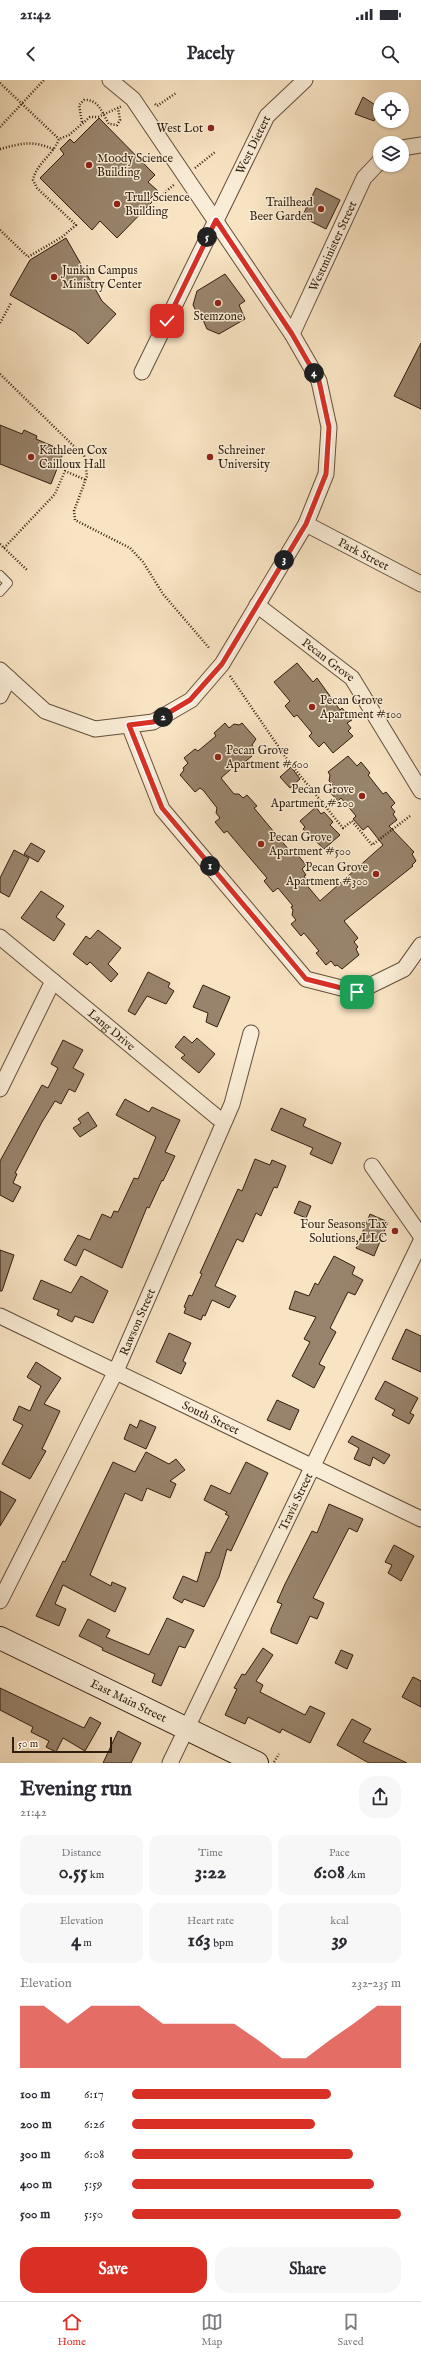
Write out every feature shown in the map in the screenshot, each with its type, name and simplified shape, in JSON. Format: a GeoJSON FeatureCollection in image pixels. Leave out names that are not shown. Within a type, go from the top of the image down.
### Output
{"type":"FeatureCollection","features":[{"type":"Feature","properties":{"kind":"street"},"geometry":{"type":"LineString","coordinates":[[4,674],[45,712],[95,729],[153,722],[190,700],[222,664],[306,524],[326,474],[329,427],[319,381],[292,334],[133,99],[110,80]]}},
{"type":"Feature","properties":{"kind":"street","name":"West Dietert"},"geometry":{"type":"LineString","coordinates":[[142,372],[267,116],[305,80]]}},
{"type":"Feature","properties":{"kind":"street"},"geometry":{"type":"LineString","coordinates":[[409,147],[421,145]]}},
{"type":"Feature","properties":{"kind":"street","name":"Westminister Street"},"geometry":{"type":"LineString","coordinates":[[292,334],[364,178],[373,168]]}},
{"type":"Feature","properties":{"kind":"street","name":"Park Street"},"geometry":{"type":"LineString","coordinates":[[306,524],[421,584]]}},
{"type":"Feature","properties":{"kind":"street","name":"Pecan Grove"},"geometry":{"type":"LineString","coordinates":[[257,605],[352,678],[421,791]]}},
{"type":"Feature","properties":{"kind":"street"},"geometry":{"type":"LineString","coordinates":[[0,696],[4,674]]}},
{"type":"Feature","properties":{"kind":"street"},"geometry":{"type":"LineString","coordinates":[[129,725],[162,808],[306,979],[357,992],[404,969],[421,945]]}},
{"type":"Feature","properties":{"kind":"street","name":"Lang Drive"},"geometry":{"type":"LineString","coordinates":[[0,937],[218,1118],[225,1120]]}},
{"type":"Feature","properties":{"kind":"street"},"geometry":{"type":"LineString","coordinates":[[0,1089],[53,981]]}},
{"type":"Feature","properties":{"kind":"street","name":"Rawson Street"},"geometry":{"type":"LineString","coordinates":[[0,1601],[116,1371],[232,1104],[251,1033]]}},
{"type":"Feature","properties":{"kind":"street"},"geometry":{"type":"LineString","coordinates":[[372,1166],[421,1236]]}},
{"type":"Feature","properties":{"kind":"street","name":"Travis Street"},"geometry":{"type":"LineString","coordinates":[[170,1763],[421,1241]]}},
{"type":"Feature","properties":{"kind":"street","name":"South Street"},"geometry":{"type":"LineString","coordinates":[[0,1316],[421,1519]]}},
{"type":"Feature","properties":{"kind":"street","name":"East Main Street"},"geometry":{"type":"LineString","coordinates":[[0,1638],[187,1728],[271,1758]]}},
{"type":"Feature","properties":{"kind":"lane"},"geometry":{"type":"LineString","coordinates":[[0,575],[8,583],[0,592]]}},
{"type":"Feature","properties":{"kind":"path"},"geometry":{"type":"LineString","coordinates":[[0,127],[44,80]]}},
{"type":"Feature","properties":{"kind":"path"},"geometry":{"type":"LineString","coordinates":[[0,83],[59,139]]}},
{"type":"Feature","properties":{"kind":"path"},"geometry":{"type":"LineString","coordinates":[[152,101],[157,106],[176,94]]}},
{"type":"Feature","properties":{"kind":"path"},"geometry":{"type":"LineString","coordinates":[[82,122],[79,105],[84,100],[91,100],[98,104],[109,124],[117,125],[120,120],[118,108]]}},
{"type":"Feature","properties":{"kind":"path"},"geometry":{"type":"LineString","coordinates":[[0,230],[28,257],[62,237],[76,224],[37,188],[33,180],[34,172],[55,150],[59,139],[69,135],[82,122],[90,117],[103,115],[126,104]]}},
{"type":"Feature","properties":{"kind":"path"},"geometry":{"type":"LineString","coordinates":[[0,149],[22,143],[39,143],[55,150]]}},
{"type":"Feature","properties":{"kind":"path"},"geometry":{"type":"LineString","coordinates":[[193,170],[215,152]]}},
{"type":"Feature","properties":{"kind":"path"},"geometry":{"type":"LineString","coordinates":[[159,197],[179,181]]}},
{"type":"Feature","properties":{"kind":"path"},"geometry":{"type":"LineString","coordinates":[[0,323],[11,303]]}},
{"type":"Feature","properties":{"kind":"path"},"geometry":{"type":"LineString","coordinates":[[0,374],[84,456],[87,476],[74,511],[75,520],[130,548],[137,554],[163,594],[210,649]]}},
{"type":"Feature","properties":{"kind":"path"},"geometry":{"type":"LineString","coordinates":[[4,548],[54,494],[65,471],[86,480]]}},
{"type":"Feature","properties":{"kind":"path"},"geometry":{"type":"LineString","coordinates":[[0,544],[28,571]]}},
{"type":"Feature","properties":{"kind":"path"},"geometry":{"type":"LineString","coordinates":[[230,675],[289,762],[344,828],[352,821],[372,845],[410,816]]}},
{"type":"Feature","properties":{"kind":"building"},"geometry":{"type":"Polygon","coordinates":[[[363,97],[373,103],[373,121],[355,114],[363,97]]]}},
{"type":"Feature","properties":{"kind":"building"},"geometry":{"type":"Polygon","coordinates":[[[99,118],[155,175],[148,182],[158,191],[149,200],[152,202],[117,238],[100,221],[92,230],[40,178],[64,154],[60,149],[70,139],[74,143],[99,118]]]}},
{"type":"Feature","properties":{"kind":"building","name":"Trailhead Beer Garden"},"geometry":{"type":"Polygon","coordinates":[[[316,188],[340,200],[326,229],[302,217],[316,188]]]}},
{"type":"Feature","properties":{"kind":"building","name":"Junkin Campus Ministry Center"},"geometry":{"type":"Polygon","coordinates":[[[66,238],[102,301],[116,314],[88,344],[75,332],[10,295],[30,260],[66,238]]]}},
{"type":"Feature","properties":{"kind":"building","name":"Stemzone"},"geometry":{"type":"Polygon","coordinates":[[[225,274],[245,301],[239,305],[245,319],[219,334],[207,329],[199,311],[197,313],[193,305],[197,291],[225,274]]]}},
{"type":"Feature","properties":{"kind":"building"},"geometry":{"type":"Polygon","coordinates":[[[421,343],[421,409],[394,396],[421,343]]]}},
{"type":"Feature","properties":{"kind":"building","name":"Kathleen Cox Cailloux Hall"},"geometry":{"type":"Polygon","coordinates":[[[0,425],[22,434],[24,430],[37,436],[36,439],[64,451],[51,484],[0,464],[0,425]]]}},
{"type":"Feature","properties":{"kind":"building","name":"Pecan Grove Apartment #100"},"geometry":{"type":"Polygon","coordinates":[[[297,663],[313,682],[317,678],[340,710],[342,708],[352,720],[347,723],[351,728],[348,731],[353,736],[333,753],[324,742],[319,747],[309,736],[312,733],[297,715],[294,717],[285,706],[290,701],[274,682],[297,663]]]}},
{"type":"Feature","properties":{"kind":"building"},"geometry":{"type":"Polygon","coordinates":[[[225,723],[229,728],[234,724],[239,725],[242,723],[256,739],[252,745],[253,747],[249,751],[252,756],[241,765],[239,762],[221,778],[234,794],[239,794],[243,798],[247,795],[257,806],[254,808],[294,856],[297,854],[306,865],[302,869],[306,875],[304,876],[307,882],[305,883],[320,901],[383,845],[368,826],[363,830],[353,819],[356,816],[341,798],[338,801],[328,790],[333,785],[329,781],[330,775],[328,772],[348,756],[357,766],[361,762],[370,773],[368,775],[383,794],[386,792],[395,803],[391,807],[395,812],[393,814],[397,820],[389,826],[414,852],[412,854],[416,861],[412,865],[413,866],[344,921],[358,938],[354,942],[358,947],[356,949],[359,955],[342,969],[337,965],[335,966],[331,961],[326,965],[316,953],[319,951],[304,933],[301,936],[291,924],[296,920],[292,915],[293,910],[291,907],[293,906],[278,888],[273,892],[264,881],[267,878],[227,831],[224,833],[215,822],[220,818],[216,813],[217,808],[203,790],[200,788],[195,792],[180,775],[184,770],[183,768],[188,763],[184,758],[195,749],[198,751],[216,736],[214,733],[225,723]]]}},
{"type":"Feature","properties":{"kind":"building"},"geometry":{"type":"Polygon","coordinates":[[[291,767],[300,779],[290,788],[280,777],[291,767]]]}},
{"type":"Feature","properties":{"kind":"building"},"geometry":{"type":"Polygon","coordinates":[[[316,807],[321,814],[324,812],[333,822],[330,825],[340,835],[324,849],[303,829],[305,827],[300,821],[316,807]]]}},
{"type":"Feature","properties":{"kind":"building"},"geometry":{"type":"Polygon","coordinates":[[[31,843],[45,851],[38,862],[24,854],[31,843]]]}},
{"type":"Feature","properties":{"kind":"building"},"geometry":{"type":"Polygon","coordinates":[[[14,850],[29,858],[9,897],[0,892],[0,878],[14,850]]]}},
{"type":"Feature","properties":{"kind":"building"},"geometry":{"type":"Polygon","coordinates":[[[41,891],[64,906],[56,917],[65,924],[54,941],[21,918],[41,891]]]}},
{"type":"Feature","properties":{"kind":"building"},"geometry":{"type":"Polygon","coordinates":[[[98,930],[121,948],[108,964],[118,974],[111,982],[90,962],[87,965],[73,954],[86,936],[90,939],[98,930]]]}},
{"type":"Feature","properties":{"kind":"building"},"geometry":{"type":"Polygon","coordinates":[[[148,972],[170,983],[168,987],[174,991],[166,1004],[147,996],[135,1015],[128,1011],[148,972]]]}},
{"type":"Feature","properties":{"kind":"building"},"geometry":{"type":"Polygon","coordinates":[[[203,985],[230,997],[217,1027],[206,1022],[208,1013],[193,1007],[203,985]]]}},
{"type":"Feature","properties":{"kind":"building"},"geometry":{"type":"Polygon","coordinates":[[[184,1036],[192,1043],[197,1038],[215,1054],[199,1073],[181,1058],[185,1055],[175,1047],[184,1036]]]}},
{"type":"Feature","properties":{"kind":"building"},"geometry":{"type":"Polygon","coordinates":[[[63,1040],[83,1050],[73,1068],[84,1074],[75,1092],[69,1089],[61,1104],[55,1101],[42,1122],[15,1173],[17,1174],[13,1183],[21,1187],[13,1202],[0,1195],[0,1161],[42,1085],[48,1088],[58,1068],[51,1064],[63,1040]]]}},
{"type":"Feature","properties":{"kind":"building"},"geometry":{"type":"Polygon","coordinates":[[[125,1099],[149,1112],[152,1107],[180,1120],[165,1152],[175,1156],[149,1208],[147,1207],[122,1268],[84,1249],[76,1266],[64,1260],[78,1235],[90,1240],[102,1214],[111,1218],[114,1211],[118,1212],[134,1178],[138,1179],[156,1137],[116,1115],[125,1099]]]}},
{"type":"Feature","properties":{"kind":"building"},"geometry":{"type":"Polygon","coordinates":[[[281,1108],[306,1119],[303,1126],[341,1143],[332,1164],[310,1154],[313,1148],[271,1130],[281,1108]]]}},
{"type":"Feature","properties":{"kind":"building"},"geometry":{"type":"Polygon","coordinates":[[[88,1112],[97,1126],[80,1137],[73,1128],[81,1123],[78,1119],[88,1112]]]}},
{"type":"Feature","properties":{"kind":"building"},"geometry":{"type":"Polygon","coordinates":[[[255,1159],[270,1165],[272,1160],[286,1166],[277,1188],[274,1187],[261,1216],[256,1213],[243,1242],[237,1239],[215,1286],[236,1296],[229,1308],[212,1300],[205,1316],[203,1315],[201,1320],[184,1313],[186,1308],[184,1307],[189,1295],[192,1296],[202,1274],[200,1273],[238,1189],[242,1191],[255,1159]]]}},
{"type":"Feature","properties":{"kind":"building"},"geometry":{"type":"Polygon","coordinates":[[[299,1201],[311,1206],[306,1218],[294,1213],[299,1201]]]}},
{"type":"Feature","properties":{"kind":"building"},"geometry":{"type":"Polygon","coordinates":[[[370,1214],[388,1222],[374,1256],[356,1248],[370,1214]]]}},
{"type":"Feature","properties":{"kind":"building"},"geometry":{"type":"Polygon","coordinates":[[[0,1250],[14,1255],[2,1291],[0,1291],[0,1250]]]}},
{"type":"Feature","properties":{"kind":"building"},"geometry":{"type":"Polygon","coordinates":[[[334,1256],[355,1267],[352,1274],[363,1280],[355,1295],[348,1292],[330,1328],[336,1332],[319,1364],[325,1367],[314,1388],[292,1376],[310,1342],[304,1339],[316,1317],[289,1309],[295,1291],[309,1296],[315,1283],[318,1285],[334,1256]]]}},
{"type":"Feature","properties":{"kind":"building"},"geometry":{"type":"Polygon","coordinates":[[[81,1276],[108,1291],[93,1323],[75,1316],[72,1322],[57,1315],[59,1310],[33,1299],[41,1280],[71,1293],[81,1276]]]}},
{"type":"Feature","properties":{"kind":"building"},"geometry":{"type":"Polygon","coordinates":[[[406,1329],[421,1336],[421,1372],[392,1359],[406,1329]]]}},
{"type":"Feature","properties":{"kind":"building"},"geometry":{"type":"Polygon","coordinates":[[[169,1333],[191,1343],[183,1361],[186,1363],[181,1374],[156,1362],[169,1333]]]}},
{"type":"Feature","properties":{"kind":"building"},"geometry":{"type":"Polygon","coordinates":[[[36,1362],[61,1378],[44,1404],[60,1411],[42,1449],[46,1451],[30,1479],[2,1464],[23,1425],[13,1420],[19,1406],[30,1411],[41,1386],[27,1377],[36,1362]]]}},
{"type":"Feature","properties":{"kind":"building"},"geometry":{"type":"Polygon","coordinates":[[[385,1381],[418,1398],[410,1413],[414,1415],[409,1424],[392,1415],[395,1410],[375,1399],[385,1381]]]}},
{"type":"Feature","properties":{"kind":"building"},"geometry":{"type":"Polygon","coordinates":[[[277,1400],[299,1410],[290,1430],[267,1420],[277,1400]]]}},
{"type":"Feature","properties":{"kind":"building"},"geometry":{"type":"Polygon","coordinates":[[[140,1420],[156,1427],[146,1449],[124,1439],[130,1424],[137,1428],[140,1420]]]}},
{"type":"Feature","properties":{"kind":"building"},"geometry":{"type":"Polygon","coordinates":[[[352,1436],[390,1455],[384,1464],[373,1457],[370,1466],[354,1459],[359,1448],[348,1442],[352,1436]]]}},
{"type":"Feature","properties":{"kind":"building"},"geometry":{"type":"Polygon","coordinates":[[[146,1452],[169,1464],[176,1459],[185,1470],[170,1481],[176,1484],[170,1498],[147,1488],[142,1501],[125,1493],[90,1575],[111,1586],[112,1582],[126,1588],[115,1612],[63,1585],[55,1604],[66,1609],[59,1626],[36,1616],[63,1561],[65,1562],[113,1462],[135,1472],[146,1452]]]}},
{"type":"Feature","properties":{"kind":"building"},"geometry":{"type":"Polygon","coordinates":[[[246,1462],[268,1473],[231,1551],[227,1549],[219,1577],[204,1607],[184,1599],[182,1603],[173,1598],[183,1576],[197,1582],[206,1552],[210,1553],[229,1516],[225,1514],[227,1512],[204,1500],[211,1485],[230,1494],[246,1462]]]}},
{"type":"Feature","properties":{"kind":"building"},"geometry":{"type":"Polygon","coordinates":[[[0,1491],[16,1500],[0,1526],[0,1491]]]}},
{"type":"Feature","properties":{"kind":"building"},"geometry":{"type":"Polygon","coordinates":[[[329,1504],[363,1519],[357,1532],[349,1528],[313,1598],[324,1603],[317,1619],[310,1616],[297,1644],[271,1633],[271,1629],[282,1604],[277,1602],[312,1531],[317,1533],[329,1504]]]}},
{"type":"Feature","properties":{"kind":"building"},"geometry":{"type":"Polygon","coordinates":[[[394,1545],[414,1556],[401,1581],[388,1573],[392,1565],[385,1562],[394,1545]]]}},
{"type":"Feature","properties":{"kind":"building"},"geometry":{"type":"Polygon","coordinates":[[[167,1618],[194,1630],[185,1648],[179,1646],[161,1686],[152,1682],[155,1674],[102,1650],[103,1648],[79,1636],[88,1619],[110,1630],[106,1637],[149,1655],[167,1618]]]}},
{"type":"Feature","properties":{"kind":"building"},"geometry":{"type":"Polygon","coordinates":[[[263,1648],[273,1655],[256,1681],[263,1685],[260,1692],[305,1715],[310,1706],[325,1713],[310,1743],[282,1729],[280,1733],[248,1717],[245,1724],[225,1715],[237,1689],[234,1688],[242,1674],[245,1675],[263,1648]]]}},
{"type":"Feature","properties":{"kind":"building"},"geometry":{"type":"Polygon","coordinates":[[[341,1650],[353,1655],[347,1669],[335,1663],[341,1650]]]}},
{"type":"Feature","properties":{"kind":"building"},"geometry":{"type":"Polygon","coordinates":[[[413,1677],[421,1681],[421,1707],[402,1697],[413,1677]]]}},
{"type":"Feature","properties":{"kind":"building"},"geometry":{"type":"Polygon","coordinates":[[[0,1688],[84,1728],[90,1717],[101,1723],[85,1751],[63,1738],[56,1752],[46,1747],[49,1741],[31,1732],[33,1727],[0,1710],[0,1688]]]}},
{"type":"Feature","properties":{"kind":"building"},"geometry":{"type":"Polygon","coordinates":[[[352,1719],[371,1729],[363,1742],[407,1763],[369,1763],[337,1745],[352,1719]]]}},
{"type":"Feature","properties":{"kind":"building"},"geometry":{"type":"Polygon","coordinates":[[[118,1731],[141,1743],[131,1763],[103,1763],[118,1731]]]}},
{"type":"Feature","properties":{"kind":"place","name":"West Lot"},"geometry":{"type":"Point","coordinates":[211,128]}},
{"type":"Feature","properties":{"kind":"place","name":"Moody Science Building"},"geometry":{"type":"Point","coordinates":[89,165]}},
{"type":"Feature","properties":{"kind":"place","name":"Trull Science Building"},"geometry":{"type":"Point","coordinates":[117,204]}},
{"type":"Feature","properties":{"kind":"place","name":"Trailhead Beer Garden"},"geometry":{"type":"Point","coordinates":[321,209]}},
{"type":"Feature","properties":{"kind":"place","name":"Junkin Campus Ministry Center"},"geometry":{"type":"Point","coordinates":[54,277]}},
{"type":"Feature","properties":{"kind":"place","name":"Stemzone"},"geometry":{"type":"Point","coordinates":[218,303]}},
{"type":"Feature","properties":{"kind":"place","name":"Kathleen Cox Cailloux Hall"},"geometry":{"type":"Point","coordinates":[31,457]}},
{"type":"Feature","properties":{"kind":"place","name":"Schreiner University"},"geometry":{"type":"Point","coordinates":[210,457]}},
{"type":"Feature","properties":{"kind":"place","name":"Pecan Grove Apartment #100"},"geometry":{"type":"Point","coordinates":[312,707]}},
{"type":"Feature","properties":{"kind":"place","name":"Pecan Grove Apartment #600"},"geometry":{"type":"Point","coordinates":[218,757]}},
{"type":"Feature","properties":{"kind":"place","name":"Pecan Grove Apartment #200"},"geometry":{"type":"Point","coordinates":[362,796]}},
{"type":"Feature","properties":{"kind":"place","name":"Pecan Grove Apartment #500"},"geometry":{"type":"Point","coordinates":[261,844]}},
{"type":"Feature","properties":{"kind":"place","name":"Pecan Grove Apartment #300"},"geometry":{"type":"Point","coordinates":[376,874]}},
{"type":"Feature","properties":{"kind":"place","name":"Four Seasons Tax Solutions, LLC"},"geometry":{"type":"Point","coordinates":[395,1231]}},
{"type":"Feature","properties":{"kind":"route"},"geometry":{"type":"LineString","coordinates":[[167,321],[216,220],[292,334],[319,381],[329,427],[326,474],[306,524],[222,664],[190,700],[153,722],[129,725],[162,808],[306,979],[357,992]]}}]}
